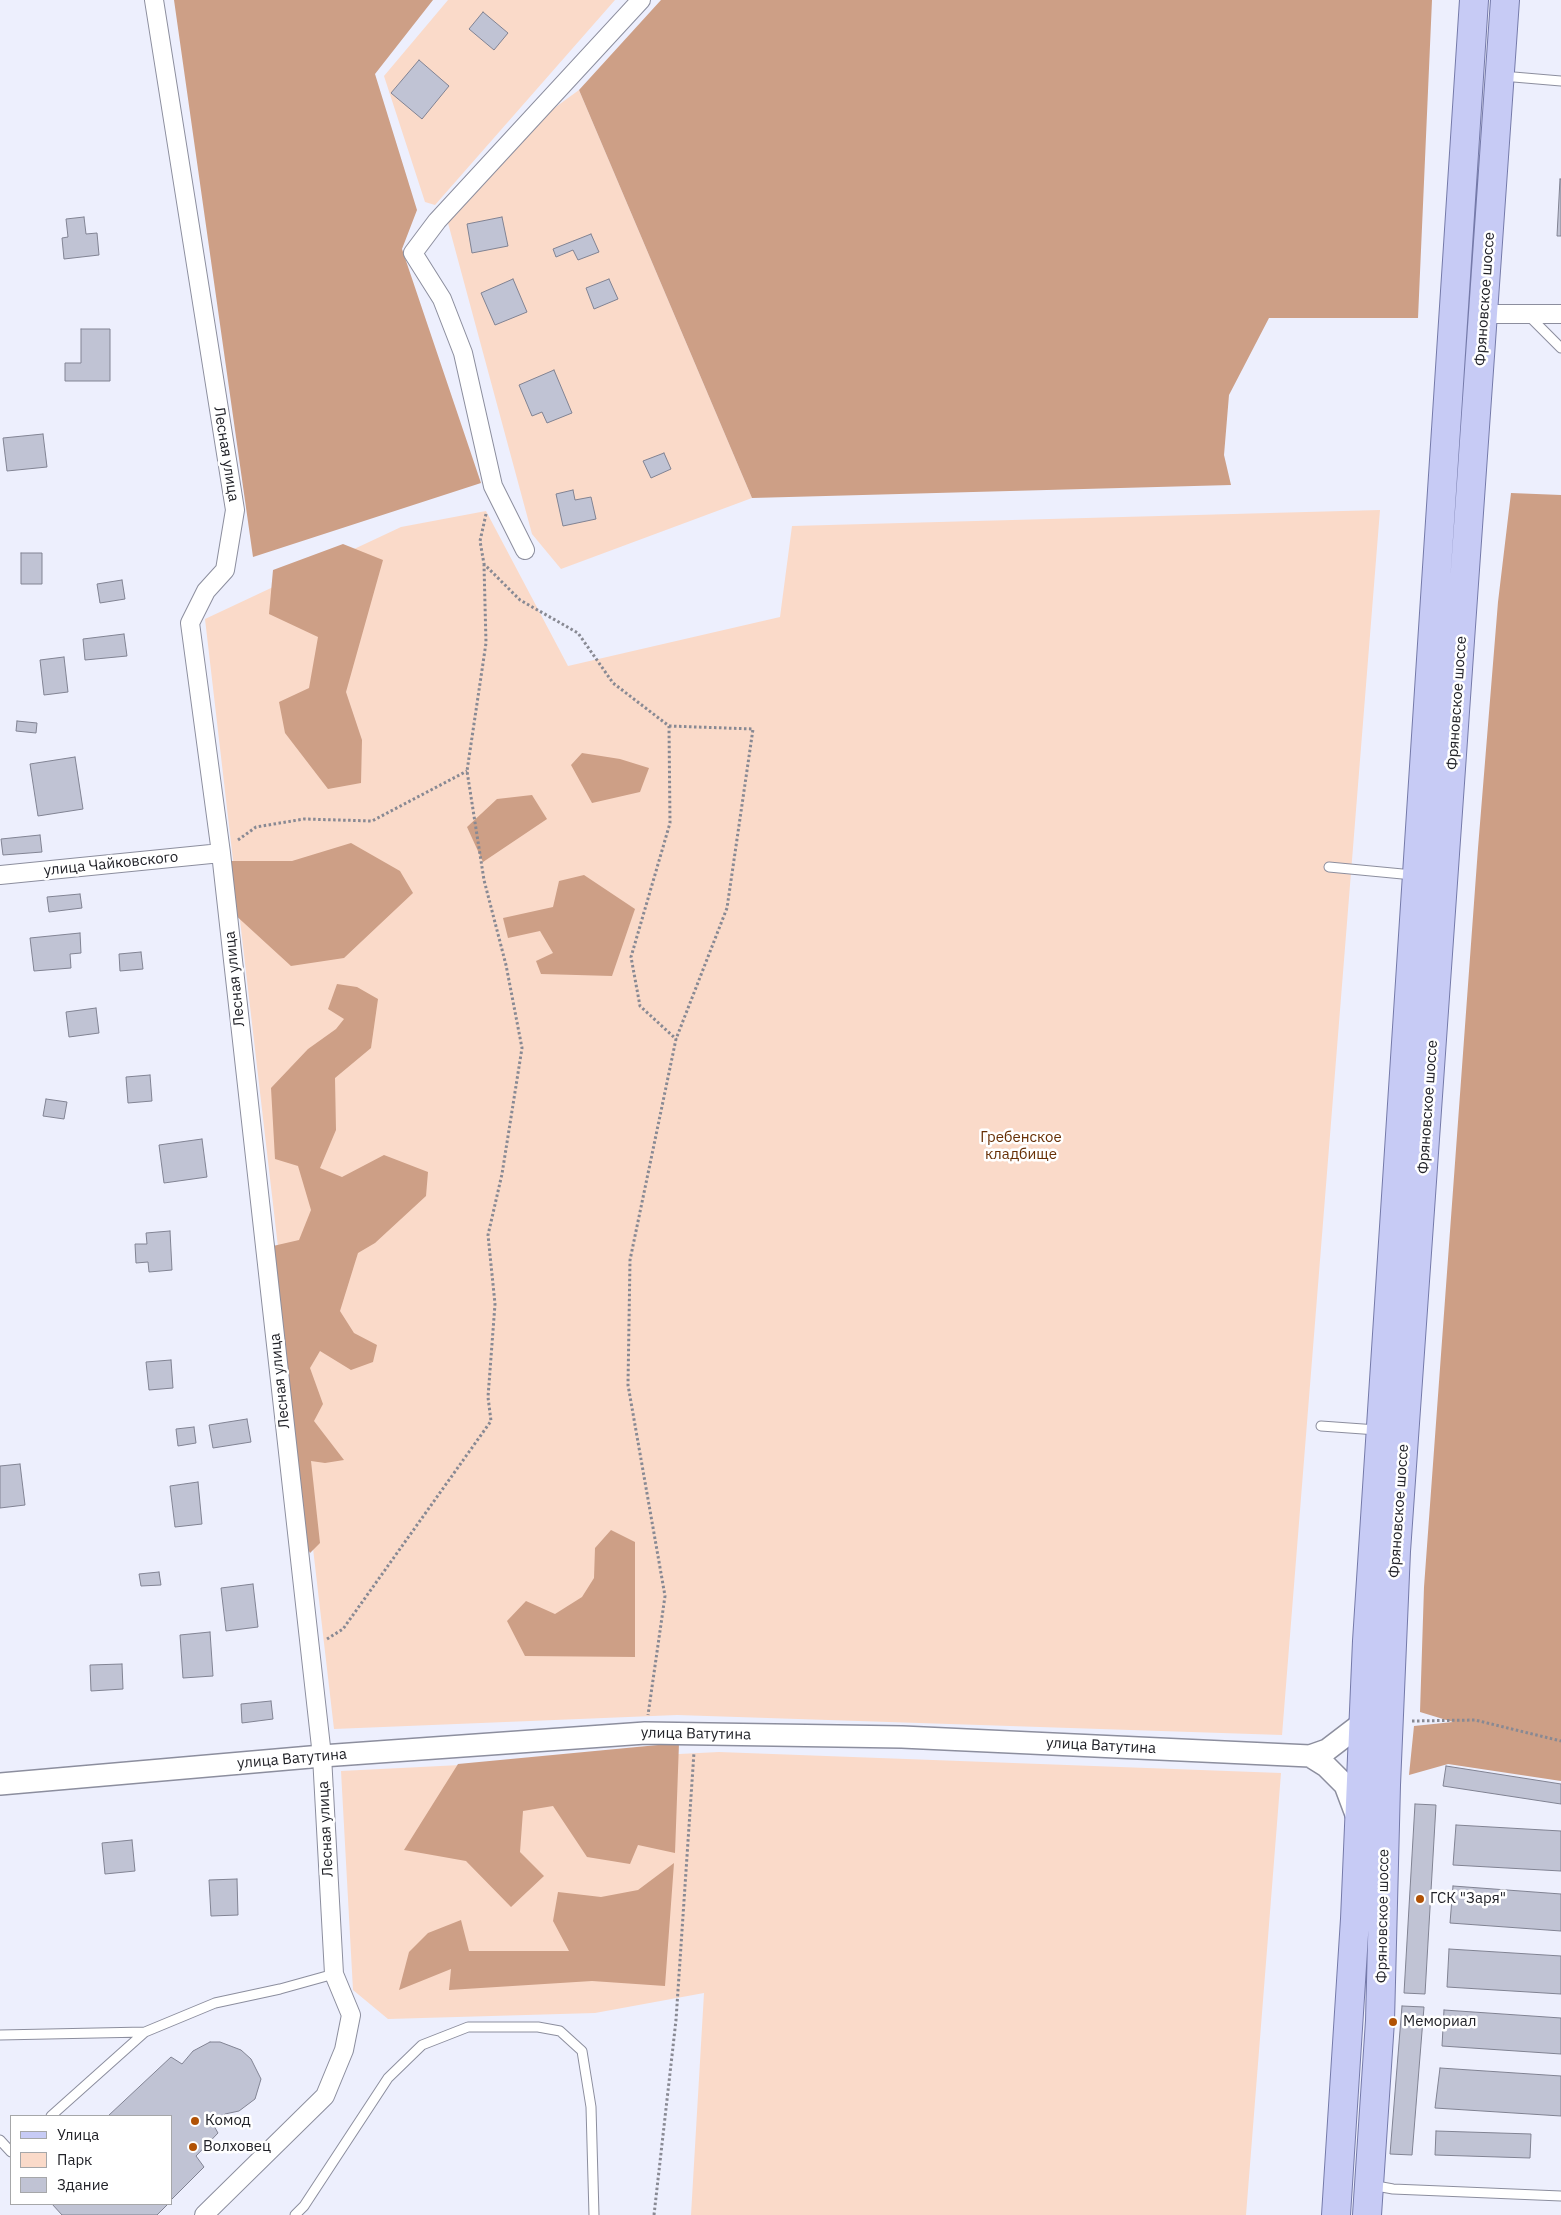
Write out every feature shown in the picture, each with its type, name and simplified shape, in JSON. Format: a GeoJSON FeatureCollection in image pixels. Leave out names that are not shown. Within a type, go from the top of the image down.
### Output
{"type":"FeatureCollection","features":[{"type":"Feature","properties":{"kind":"main road","name":"Фряновское шоссе"},"geometry":{"type":"LineString","coordinates":[[1336,2215],[1359,1821],[1362,1724],[1380,1430],[1474,0]]}},
{"type":"Feature","properties":{"kind":"main road","name":"Фряновское шоссе"},"geometry":{"type":"LineString","coordinates":[[1369,2215],[1368,2184],[1380,2021],[1386,1776],[1396,1551],[1505,0]]}},
{"type":"Feature","properties":{"kind":"street","name":"Лесная улица"},"geometry":{"type":"LineString","coordinates":[[154,0],[235,510],[225,570],[206,591],[190,623],[221,853],[322,1756],[334,1974],[351,2015],[344,2050],[325,2096],[204,2215]]}},
{"type":"Feature","properties":{"kind":"street"},"geometry":{"type":"LineString","coordinates":[[525,550],[493,486],[463,353],[442,299],[414,253],[437,221],[641,0]]}},
{"type":"Feature","properties":{"kind":"street"},"geometry":{"type":"LineString","coordinates":[[1484,314],[1561,314]]}},
{"type":"Feature","properties":{"kind":"street","name":"улица Чайковского"},"geometry":{"type":"LineString","coordinates":[[0,875],[221,853]]}},
{"type":"Feature","properties":{"kind":"street"},"geometry":{"type":"LineString","coordinates":[[1310,1756],[1328,1750],[1362,1724]]}},
{"type":"Feature","properties":{"kind":"street","name":"улица Ватутина"},"geometry":{"type":"LineString","coordinates":[[0,1784],[322,1756],[645,1733],[902,1738],[1310,1756]]}},
{"type":"Feature","properties":{"kind":"street"},"geometry":{"type":"LineString","coordinates":[[1310,1756],[1326,1766],[1345,1785],[1359,1821]]}},
{"type":"Feature","properties":{"kind":"lane"},"geometry":{"type":"LineString","coordinates":[[1500,75],[1561,81]]}},
{"type":"Feature","properties":{"kind":"lane"},"geometry":{"type":"LineString","coordinates":[[1527,314],[1561,348]]}},
{"type":"Feature","properties":{"kind":"lane"},"geometry":{"type":"LineString","coordinates":[[1329,867],[1416,875]]}},
{"type":"Feature","properties":{"kind":"lane"},"geometry":{"type":"LineString","coordinates":[[1321,1426],[1380,1430]]}},
{"type":"Feature","properties":{"kind":"lane"},"geometry":{"type":"LineString","coordinates":[[52,2115],[145,2032],[215,2003],[280,1989],[334,1974]]}},
{"type":"Feature","properties":{"kind":"lane"},"geometry":{"type":"LineString","coordinates":[[295,2215],[304,2206],[388,2078],[404,2061],[422,2046],[468,2027],[478,2027],[538,2028],[560,2032],[582,2051],[590,2107],[594,2215]]}},
{"type":"Feature","properties":{"kind":"lane"},"geometry":{"type":"LineString","coordinates":[[0,2035],[145,2032]]}},
{"type":"Feature","properties":{"kind":"lane"},"geometry":{"type":"LineString","coordinates":[[0,2140],[10,2151]]}},
{"type":"Feature","properties":{"kind":"lane"},"geometry":{"type":"LineString","coordinates":[[1368,2184],[1393,2189],[1561,2196]]}},
{"type":"Feature","properties":{"kind":"path"},"geometry":{"type":"LineString","coordinates":[[310,1651],[343,1629],[491,1421],[488,1396],[495,1304],[488,1235],[502,1174],[522,1048],[506,965],[484,880],[467,771],[486,644],[484,564],[480,541],[493,486]]}},
{"type":"Feature","properties":{"kind":"path"},"geometry":{"type":"LineString","coordinates":[[484,564],[520,600],[578,633],[613,683],[670,726],[753,729],[726,908],[676,1039],[630,1260],[628,1385],[665,1596],[645,1733]]}},
{"type":"Feature","properties":{"kind":"path"},"geometry":{"type":"LineString","coordinates":[[670,726],[670,823],[631,957],[640,1006],[676,1039]]}},
{"type":"Feature","properties":{"kind":"path"},"geometry":{"type":"LineString","coordinates":[[221,853],[256,827],[304,819],[372,821],[467,771]]}},
{"type":"Feature","properties":{"kind":"path"},"geometry":{"type":"LineString","coordinates":[[1408,1721],[1475,1720],[1561,1741]]}},
{"type":"Feature","properties":{"kind":"path"},"geometry":{"type":"LineString","coordinates":[[654,2215],[676,2020],[695,1734]]}},
{"type":"Feature","properties":{"kind":"green space"},"geometry":{"type":"Polygon","coordinates":[[[448,0],[615,0],[435,205],[425,202],[384,76],[448,0]]]}},
{"type":"Feature","properties":{"kind":"green space"},"geometry":{"type":"Polygon","coordinates":[[[579,90],[752,498],[561,569],[532,534],[448,223],[542,117],[579,90]]]}},
{"type":"Feature","properties":{"kind":"green space","name":"Гребенское кладбище"},"geometry":{"type":"Polygon","coordinates":[[[1380,510],[1282,1735],[677,1715],[334,1729],[205,619],[401,527],[486,511],[568,666],[780,617],[792,526],[1380,510]]]}},
{"type":"Feature","properties":{"kind":"green space"},"geometry":{"type":"Polygon","coordinates":[[[719,1752],[1281,1773],[1246,2215],[691,2215],[704,1993],[595,2013],[388,2019],[353,1990],[341,1771],[719,1752]]]}},
{"type":"Feature","properties":{"kind":"shaded area"},"geometry":{"type":"Polygon","coordinates":[[[174,0],[433,0],[375,74],[417,210],[402,249],[481,483],[253,557],[174,0]]]}},
{"type":"Feature","properties":{"kind":"shaded area"},"geometry":{"type":"Polygon","coordinates":[[[661,0],[1432,0],[1418,318],[1269,318],[1229,395],[1224,455],[1231,485],[752,498],[579,90],[661,0]]]}},
{"type":"Feature","properties":{"kind":"shaded area"},"geometry":{"type":"Polygon","coordinates":[[[1511,493],[1561,495],[1561,1781],[1448,1764],[1409,1775],[1414,1726],[1453,1722],[1420,1712],[1424,1587],[1478,848],[1498,602],[1511,493]]]}},
{"type":"Feature","properties":{"kind":"shaded area"},"geometry":{"type":"Polygon","coordinates":[[[343,544],[383,560],[346,692],[362,740],[361,783],[328,789],[285,733],[279,702],[309,688],[318,637],[269,614],[273,570],[343,544]]]}},
{"type":"Feature","properties":{"kind":"shaded area"},"geometry":{"type":"Polygon","coordinates":[[[582,753],[620,759],[649,768],[640,792],[592,803],[571,765],[582,753]]]}},
{"type":"Feature","properties":{"kind":"shaded area"},"geometry":{"type":"Polygon","coordinates":[[[532,795],[547,819],[483,862],[467,827],[497,799],[532,795]]]}},
{"type":"Feature","properties":{"kind":"shaded area"},"geometry":{"type":"Polygon","coordinates":[[[351,843],[400,871],[413,893],[344,958],[291,966],[232,912],[227,861],[292,861],[351,843]]]}},
{"type":"Feature","properties":{"kind":"shaded area"},"geometry":{"type":"Polygon","coordinates":[[[584,875],[635,909],[612,976],[541,974],[536,961],[553,953],[540,931],[508,938],[503,918],[553,907],[559,881],[584,875]]]}},
{"type":"Feature","properties":{"kind":"shaded area"},"geometry":{"type":"Polygon","coordinates":[[[337,984],[357,987],[378,999],[371,1048],[335,1078],[336,1130],[320,1168],[342,1177],[384,1155],[428,1172],[426,1196],[375,1243],[358,1253],[340,1311],[354,1333],[377,1345],[373,1362],[351,1370],[320,1351],[310,1368],[323,1404],[314,1421],[344,1460],[325,1463],[311,1461],[320,1543],[310,1553],[305,1544],[273,1246],[299,1240],[311,1210],[298,1166],[275,1159],[271,1088],[308,1049],[336,1029],[344,1019],[328,1009],[337,984]]]}},
{"type":"Feature","properties":{"kind":"shaded area"},"geometry":{"type":"Polygon","coordinates":[[[611,1530],[635,1542],[635,1657],[525,1656],[507,1621],[526,1601],[555,1614],[582,1597],[594,1578],[595,1548],[611,1530]]]}},
{"type":"Feature","properties":{"kind":"shaded area"},"geometry":{"type":"Polygon","coordinates":[[[679,1743],[675,1853],[638,1845],[630,1864],[587,1857],[553,1806],[523,1811],[520,1852],[544,1876],[511,1907],[466,1861],[404,1850],[458,1764],[679,1743]]]}},
{"type":"Feature","properties":{"kind":"shaded area"},"geometry":{"type":"Polygon","coordinates":[[[674,1863],[665,1986],[592,1981],[449,1990],[451,1969],[399,1990],[409,1952],[428,1933],[461,1920],[469,1951],[569,1951],[553,1921],[558,1892],[601,1897],[638,1890],[674,1863]]]}},
{"type":"Feature","properties":{"kind":"building"},"geometry":{"type":"Polygon","coordinates":[[[483,12],[508,33],[494,50],[469,29],[483,12]]]}},
{"type":"Feature","properties":{"kind":"building"},"geometry":{"type":"Polygon","coordinates":[[[419,60],[449,86],[422,119],[391,93],[419,60]]]}},
{"type":"Feature","properties":{"kind":"building"},"geometry":{"type":"Polygon","coordinates":[[[1560,179],[1561,236],[1557,236],[1560,179]]]}},
{"type":"Feature","properties":{"kind":"building"},"geometry":{"type":"Polygon","coordinates":[[[84,217],[86,234],[97,233],[99,255],[64,259],[62,238],[68,237],[66,219],[84,217]]]}},
{"type":"Feature","properties":{"kind":"building"},"geometry":{"type":"Polygon","coordinates":[[[502,217],[508,246],[472,253],[467,224],[502,217]]]}},
{"type":"Feature","properties":{"kind":"building"},"geometry":{"type":"Polygon","coordinates":[[[591,234],[599,252],[578,260],[573,250],[556,257],[553,249],[591,234]]]}},
{"type":"Feature","properties":{"kind":"building"},"geometry":{"type":"Polygon","coordinates":[[[513,279],[527,312],[495,325],[481,293],[513,279]]]}},
{"type":"Feature","properties":{"kind":"building"},"geometry":{"type":"Polygon","coordinates":[[[609,279],[618,299],[594,309],[586,288],[609,279]]]}},
{"type":"Feature","properties":{"kind":"building"},"geometry":{"type":"Polygon","coordinates":[[[81,329],[110,329],[110,381],[65,381],[65,363],[81,363],[81,329]]]}},
{"type":"Feature","properties":{"kind":"building"},"geometry":{"type":"Polygon","coordinates":[[[554,370],[572,413],[547,423],[542,412],[532,416],[519,385],[554,370]]]}},
{"type":"Feature","properties":{"kind":"building"},"geometry":{"type":"Polygon","coordinates":[[[43,434],[47,467],[7,471],[3,438],[43,434]]]}},
{"type":"Feature","properties":{"kind":"building"},"geometry":{"type":"Polygon","coordinates":[[[664,453],[671,469],[651,478],[643,461],[664,453]]]}},
{"type":"Feature","properties":{"kind":"building"},"geometry":{"type":"Polygon","coordinates":[[[573,490],[575,500],[591,497],[596,519],[563,526],[556,494],[573,490]]]}},
{"type":"Feature","properties":{"kind":"building"},"geometry":{"type":"Polygon","coordinates":[[[21,553],[42,553],[42,584],[21,584],[21,553]]]}},
{"type":"Feature","properties":{"kind":"building"},"geometry":{"type":"Polygon","coordinates":[[[122,580],[125,599],[100,603],[97,584],[122,580]]]}},
{"type":"Feature","properties":{"kind":"building"},"geometry":{"type":"Polygon","coordinates":[[[124,634],[127,656],[85,660],[83,639],[124,634]]]}},
{"type":"Feature","properties":{"kind":"building"},"geometry":{"type":"Polygon","coordinates":[[[64,657],[68,692],[44,695],[40,660],[64,657]]]}},
{"type":"Feature","properties":{"kind":"building"},"geometry":{"type":"Polygon","coordinates":[[[17,721],[37,723],[36,733],[16,731],[17,721]]]}},
{"type":"Feature","properties":{"kind":"building"},"geometry":{"type":"Polygon","coordinates":[[[75,757],[83,809],[38,816],[30,764],[75,757]]]}},
{"type":"Feature","properties":{"kind":"building"},"geometry":{"type":"Polygon","coordinates":[[[40,835],[42,852],[3,855],[1,839],[40,835]]]}},
{"type":"Feature","properties":{"kind":"building"},"geometry":{"type":"Polygon","coordinates":[[[80,894],[82,908],[49,912],[47,897],[80,894]]]}},
{"type":"Feature","properties":{"kind":"building"},"geometry":{"type":"Polygon","coordinates":[[[80,933],[81,953],[70,954],[71,968],[34,971],[30,938],[80,933]]]}},
{"type":"Feature","properties":{"kind":"building"},"geometry":{"type":"Polygon","coordinates":[[[141,952],[143,969],[120,971],[119,954],[141,952]]]}},
{"type":"Feature","properties":{"kind":"building"},"geometry":{"type":"Polygon","coordinates":[[[96,1008],[99,1033],[69,1037],[66,1012],[96,1008]]]}},
{"type":"Feature","properties":{"kind":"building"},"geometry":{"type":"Polygon","coordinates":[[[150,1075],[152,1101],[128,1103],[126,1077],[150,1075]]]}},
{"type":"Feature","properties":{"kind":"building"},"geometry":{"type":"Polygon","coordinates":[[[46,1099],[67,1102],[64,1119],[43,1116],[46,1099]]]}},
{"type":"Feature","properties":{"kind":"building"},"geometry":{"type":"Polygon","coordinates":[[[202,1139],[207,1177],[164,1183],[159,1145],[202,1139]]]}},
{"type":"Feature","properties":{"kind":"building"},"geometry":{"type":"Polygon","coordinates":[[[170,1231],[172,1270],[149,1272],[148,1262],[136,1263],[135,1244],[147,1244],[146,1233],[170,1231]]]}},
{"type":"Feature","properties":{"kind":"building"},"geometry":{"type":"Polygon","coordinates":[[[171,1360],[173,1388],[149,1390],[146,1362],[171,1360]]]}},
{"type":"Feature","properties":{"kind":"building"},"geometry":{"type":"Polygon","coordinates":[[[247,1419],[251,1442],[213,1448],[209,1425],[247,1419]]]}},
{"type":"Feature","properties":{"kind":"building"},"geometry":{"type":"Polygon","coordinates":[[[194,1427],[196,1443],[178,1446],[176,1429],[194,1427]]]}},
{"type":"Feature","properties":{"kind":"building"},"geometry":{"type":"Polygon","coordinates":[[[20,1464],[25,1505],[0,1508],[0,1466],[20,1464]]]}},
{"type":"Feature","properties":{"kind":"building"},"geometry":{"type":"Polygon","coordinates":[[[198,1482],[202,1524],[175,1527],[170,1486],[198,1482]]]}},
{"type":"Feature","properties":{"kind":"building"},"geometry":{"type":"Polygon","coordinates":[[[159,1572],[161,1585],[141,1586],[139,1574],[159,1572]]]}},
{"type":"Feature","properties":{"kind":"building"},"geometry":{"type":"Polygon","coordinates":[[[253,1584],[258,1627],[226,1631],[221,1588],[253,1584]]]}},
{"type":"Feature","properties":{"kind":"building"},"geometry":{"type":"Polygon","coordinates":[[[210,1632],[213,1676],[183,1678],[180,1635],[210,1632]]]}},
{"type":"Feature","properties":{"kind":"building"},"geometry":{"type":"Polygon","coordinates":[[[122,1664],[123,1689],[91,1691],[90,1665],[122,1664]]]}},
{"type":"Feature","properties":{"kind":"building"},"geometry":{"type":"Polygon","coordinates":[[[271,1701],[273,1719],[242,1723],[241,1704],[271,1701]]]}},
{"type":"Feature","properties":{"kind":"building"},"geometry":{"type":"Polygon","coordinates":[[[1446,1766],[1561,1784],[1561,1804],[1443,1786],[1446,1766]]]}},
{"type":"Feature","properties":{"kind":"building","name":"ГСК \"Заря\""},"geometry":{"type":"Polygon","coordinates":[[[1415,1804],[1436,1805],[1425,1994],[1404,1993],[1415,1804]]]}},
{"type":"Feature","properties":{"kind":"building"},"geometry":{"type":"Polygon","coordinates":[[[1456,1825],[1561,1831],[1561,1871],[1453,1865],[1456,1825]]]}},
{"type":"Feature","properties":{"kind":"building"},"geometry":{"type":"Polygon","coordinates":[[[132,1840],[135,1871],[105,1874],[102,1843],[132,1840]]]}},
{"type":"Feature","properties":{"kind":"building"},"geometry":{"type":"Polygon","coordinates":[[[237,1879],[238,1915],[211,1916],[209,1880],[237,1879]]]}},
{"type":"Feature","properties":{"kind":"building"},"geometry":{"type":"Polygon","coordinates":[[[1453,1886],[1561,1894],[1561,1931],[1450,1923],[1453,1886]]]}},
{"type":"Feature","properties":{"kind":"building"},"geometry":{"type":"Polygon","coordinates":[[[1449,1949],[1561,1956],[1561,1994],[1447,1987],[1449,1949]]]}},
{"type":"Feature","properties":{"kind":"building"},"geometry":{"type":"Polygon","coordinates":[[[1402,2006],[1424,2007],[1412,2155],[1390,2154],[1402,2006]]]}},
{"type":"Feature","properties":{"kind":"building"},"geometry":{"type":"Polygon","coordinates":[[[1444,2010],[1561,2018],[1561,2054],[1442,2046],[1444,2010]]]}},
{"type":"Feature","properties":{"kind":"building","name":"Комод"},"geometry":{"type":"Polygon","coordinates":[[[210,2042],[220,2042],[241,2050],[251,2059],[261,2079],[255,2099],[239,2111],[225,2114],[214,2126],[218,2133],[196,2156],[204,2167],[172,2199],[172,2115],[109,2115],[171,2057],[182,2064],[193,2051],[210,2042]]]}},
{"type":"Feature","properties":{"kind":"building"},"geometry":{"type":"Polygon","coordinates":[[[1440,2068],[1561,2076],[1561,2116],[1435,2108],[1440,2068]]]}},
{"type":"Feature","properties":{"kind":"building"},"geometry":{"type":"Polygon","coordinates":[[[1436,2131],[1531,2134],[1530,2158],[1435,2155],[1436,2131]]]}},
{"type":"Feature","properties":{"kind":"building"},"geometry":{"type":"Polygon","coordinates":[[[53,2205],[167,2205],[157,2215],[62,2215],[53,2205]]]}},
{"type":"Feature","properties":{"kind":"place","name":"ГСК \"Заря\""},"geometry":{"type":"Point","coordinates":[1420,1899]}},
{"type":"Feature","properties":{"kind":"place","name":"Мемориал"},"geometry":{"type":"Point","coordinates":[1393,2022]}},
{"type":"Feature","properties":{"kind":"place","name":"Комод"},"geometry":{"type":"Point","coordinates":[195,2121]}},
{"type":"Feature","properties":{"kind":"place","name":"Волховец"},"geometry":{"type":"Point","coordinates":[193,2147]}}]}
